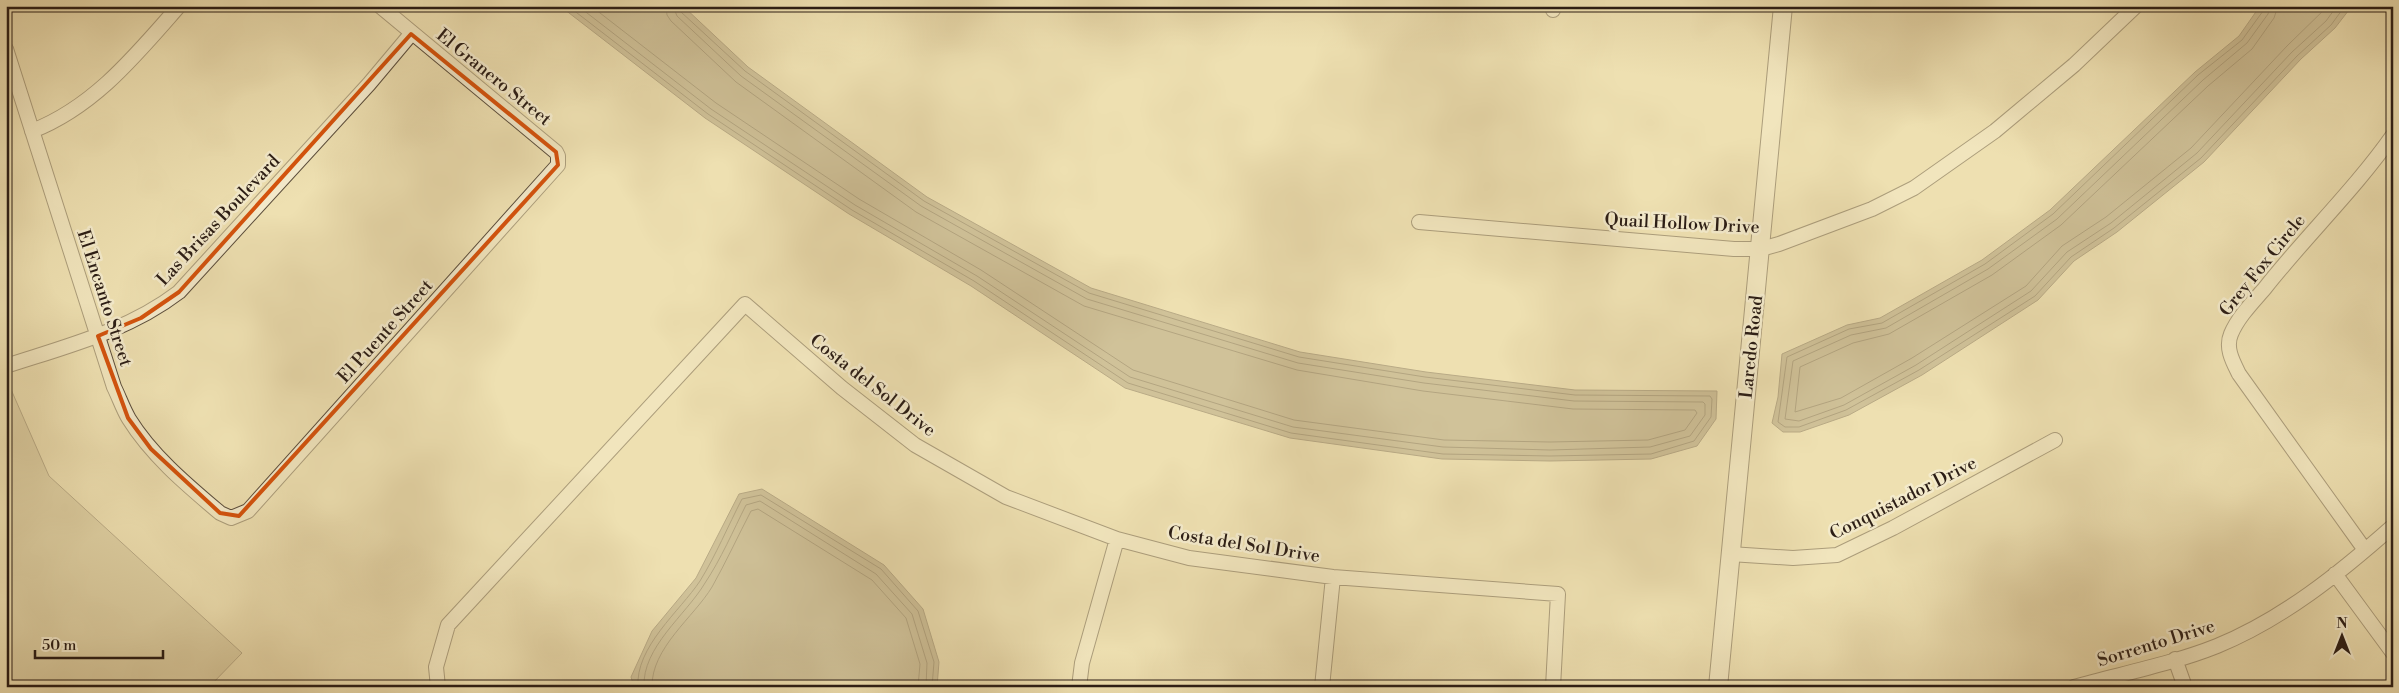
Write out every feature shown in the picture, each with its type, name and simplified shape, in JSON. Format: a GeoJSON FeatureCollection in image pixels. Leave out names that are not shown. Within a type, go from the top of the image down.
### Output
{"type":"FeatureCollection","features":[{"type":"Feature","properties":{"kind":"street"},"geometry":{"type":"LineString","coordinates":[[32,131],[61,118],[97,93],[179,6]]}},
{"type":"Feature","properties":{"kind":"street","name":"El Granero Street"},"geometry":{"type":"LineString","coordinates":[[380,6],[411,34],[556,152],[559,159]]}},
{"type":"Feature","properties":{"kind":"street","name":"Laredo Road"},"geometry":{"type":"LineString","coordinates":[[1718,687],[1783,6]]}},
{"type":"Feature","properties":{"kind":"street","name":"Quail Hollow Drive"},"geometry":{"type":"LineString","coordinates":[[1418,222],[1734,249],[1761,249],[1779,244],[1872,208],[1914,188],[1994,131],[2074,65],[2136,6]]}},
{"type":"Feature","properties":{"kind":"street","name":"Las Brisas Boulevard"},"geometry":{"type":"LineString","coordinates":[[6,366],[98,336],[141,318],[180,292],[336,121],[411,34]]}},
{"type":"Feature","properties":{"kind":"street","name":"El Encanto Street"},"geometry":{"type":"LineString","coordinates":[[6,49],[114,387],[128,418],[151,449],[169,467],[220,513],[231,518]]}},
{"type":"Feature","properties":{"kind":"street","name":"Grey Fox Circle"},"geometry":{"type":"LineString","coordinates":[[2365,550],[2239,374],[2229,347],[2230,335],[2237,323],[2377,157],[2393,135]]}},
{"type":"Feature","properties":{"kind":"street","name":"El Puente Street"},"geometry":{"type":"LineString","coordinates":[[231,518],[248,511],[546,180],[558,165],[559,159]]}},
{"type":"Feature","properties":{"kind":"street","name":"Costa del Sol Drive"},"geometry":{"type":"LineString","coordinates":[[438,687],[436,667],[448,625],[745,304],[842,388],[915,445],[1006,497],[1117,539],[1189,558],[1333,577],[1558,594],[1553,687]]}},
{"type":"Feature","properties":{"kind":"street","name":"Conquistador Drive"},"geometry":{"type":"LineString","coordinates":[[1730,554],[1818,558],[1852,550],[2054,440]]}},
{"type":"Feature","properties":{"kind":"street","name":"Sorrento Drive"},"geometry":{"type":"LineString","coordinates":[[2074,687],[2218,645],[2292,607],[2393,526]]}},
{"type":"Feature","properties":{"kind":"street"},"geometry":{"type":"LineString","coordinates":[[1079,687],[1082,663],[1117,539]]}},
{"type":"Feature","properties":{"kind":"street"},"geometry":{"type":"LineString","coordinates":[[2334,574],[2393,653]]}},
{"type":"Feature","properties":{"kind":"street"},"geometry":{"type":"LineString","coordinates":[[1322,687],[1333,577]]}},
{"type":"Feature","properties":{"kind":"street"},"geometry":{"type":"LineString","coordinates":[[2175,658],[2185,687]]}},
{"type":"Feature","properties":{"kind":"highlighted area"},"geometry":{"type":"Polygon","coordinates":[[[411,34],[556,152],[558,165],[239,516],[220,513],[151,449],[128,418],[98,336],[141,318],[179,292],[411,34]]]}},
{"type":"Feature","properties":{"kind":"shaded area"},"geometry":{"type":"Polygon","coordinates":[[[6,378],[49,476],[242,653],[209,687],[6,687],[6,378]]]}},
{"type":"Feature","properties":{"kind":"water"},"geometry":{"type":"Polygon","coordinates":[[[560,6],[683,6],[748,67],[927,197],[1091,288],[1300,352],[1426,372],[1575,390],[1717,391],[1716,419],[1697,446],[1651,459],[1550,461],[1442,459],[1290,438],[1125,388],[971,286],[849,214],[705,118],[560,6]]]}},
{"type":"Feature","properties":{"kind":"water"},"geometry":{"type":"Polygon","coordinates":[[[2260,6],[2352,6],[2335,28],[2301,59],[2204,162],[2117,232],[2074,261],[2038,300],[1922,375],[1849,415],[1800,432],[1783,432],[1772,423],[1778,397],[1782,354],[1847,325],[1880,318],[1982,260],[2050,210],[2195,72],[2239,36],[2260,6]]]}},
{"type":"Feature","properties":{"kind":"water"},"geometry":{"type":"Polygon","coordinates":[[[762,489],[884,565],[923,609],[939,662],[937,687],[634,687],[631,677],[652,631],[696,578],[739,494],[762,489]]]}}]}
